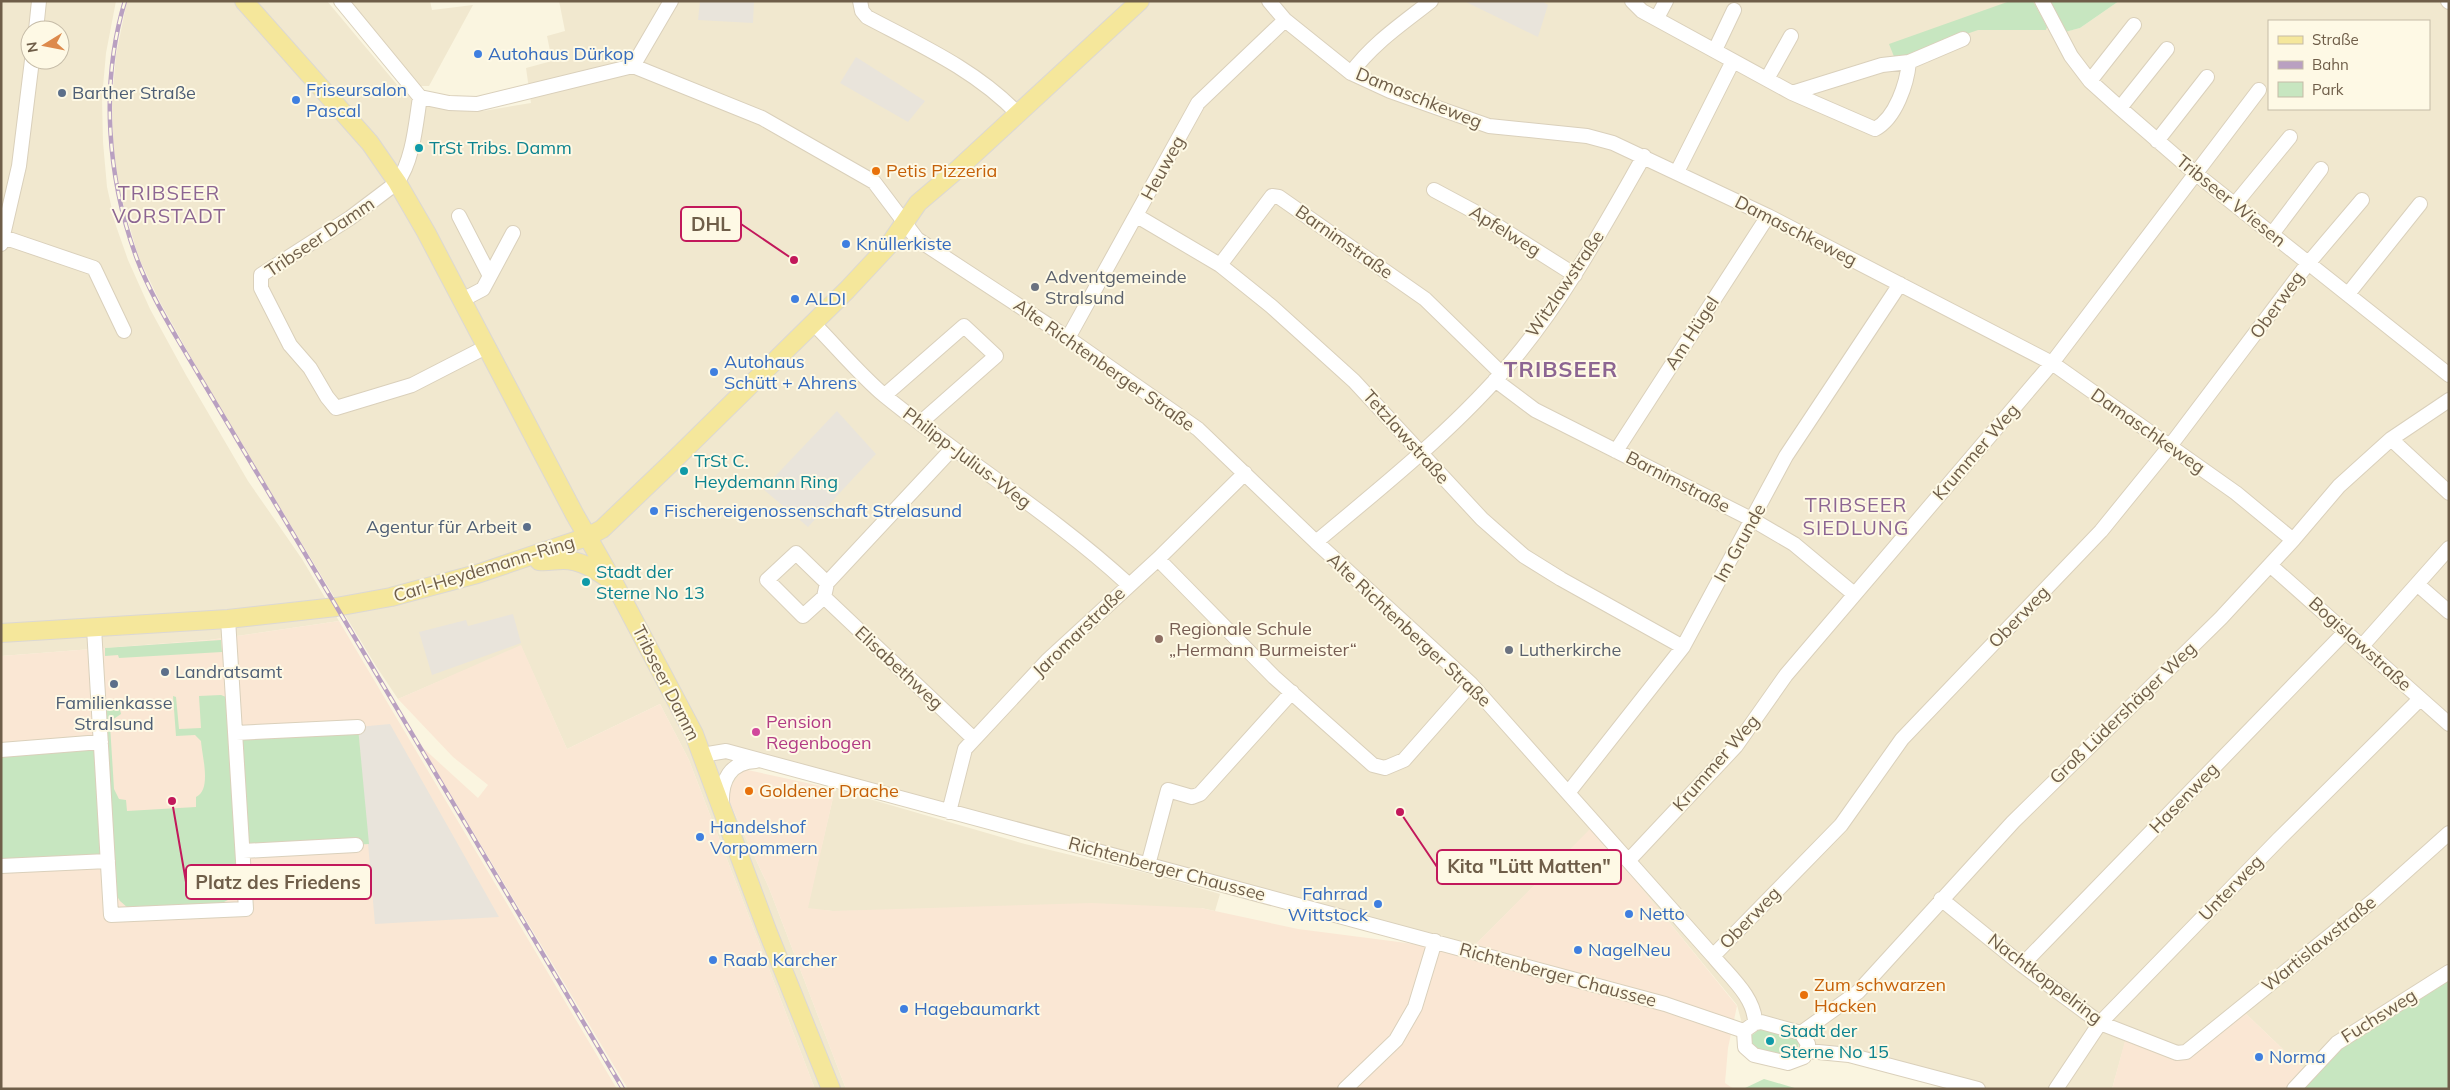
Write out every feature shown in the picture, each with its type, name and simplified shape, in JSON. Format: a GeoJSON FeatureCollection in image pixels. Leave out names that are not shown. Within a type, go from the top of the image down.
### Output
{"type":"FeatureCollection","features":[{"type":"Feature","properties":{"kind":"main road","name":"Tribseer Damm"},"geometry":{"type":"LineString","coordinates":[[244,1],[370,143],[398,181],[587,537],[680,705],[702,755],[830,1089]]}},
{"type":"Feature","properties":{"kind":"main road","name":"Carl-Heydemann-Ring"},"geometry":{"type":"LineString","coordinates":[[1,632],[228,619],[301,612],[383,599],[529,558],[587,537],[602,529],[813,323],[888,245],[918,203],[958,169],[1140,1]]}},
{"type":"Feature","properties":{"kind":"main road"},"geometry":{"type":"LineString","coordinates":[[529,558],[540,561],[564,560],[577,562],[593,569],[614,583]]}},
{"type":"Feature","properties":{"kind":"street"},"geometry":{"type":"LineString","coordinates":[[37,20],[39,1]]}},
{"type":"Feature","properties":{"kind":"street"},"geometry":{"type":"LineString","coordinates":[[341,1],[420,97],[449,103],[477,104],[633,66],[671,1]]}},
{"type":"Feature","properties":{"kind":"street"},"geometry":{"type":"LineString","coordinates":[[860,1],[862,11],[867,18],[956,64],[992,90],[1018,114]]}},
{"type":"Feature","properties":{"kind":"street","name":"Damaschkeweg"},"geometry":{"type":"LineString","coordinates":[[1268,1],[1285,20],[1351,73],[1390,91],[1489,126],[1587,136],[1612,142],[1768,216],[1900,284],[2052,364],[2236,493],[2293,540]]}},
{"type":"Feature","properties":{"kind":"street"},"geometry":{"type":"LineString","coordinates":[[1351,73],[1363,56],[1431,1]]}},
{"type":"Feature","properties":{"kind":"street"},"geometry":{"type":"LineString","coordinates":[[1632,1],[1642,11],[1792,93],[1874,129],[1880,126],[1891,112],[1900,95],[1908,78],[1909,62]]}},
{"type":"Feature","properties":{"kind":"street"},"geometry":{"type":"LineString","coordinates":[[1657,18],[1666,1]]}},
{"type":"Feature","properties":{"kind":"street","name":"Tribseer Wiesen"},"geometry":{"type":"LineString","coordinates":[[2042,1],[2071,56],[2090,81],[2195,173],[2449,375]]}},
{"type":"Feature","properties":{"kind":"street"},"geometry":{"type":"LineString","coordinates":[[1715,50],[1734,10]]}},
{"type":"Feature","properties":{"kind":"street","name":"Heuweg"},"geometry":{"type":"LineString","coordinates":[[1068,338],[1198,103],[1285,20]]}},
{"type":"Feature","properties":{"kind":"street"},"geometry":{"type":"LineString","coordinates":[[2090,81],[2134,25]]}},
{"type":"Feature","properties":{"kind":"street"},"geometry":{"type":"LineString","coordinates":[[1767,79],[1791,36]]}},
{"type":"Feature","properties":{"kind":"street"},"geometry":{"type":"LineString","coordinates":[[1792,93],[1882,65],[1909,62],[1963,40]]}},
{"type":"Feature","properties":{"kind":"street"},"geometry":{"type":"LineString","coordinates":[[2120,108],[2167,49]]}},
{"type":"Feature","properties":{"kind":"street"},"geometry":{"type":"LineString","coordinates":[[1677,172],[1734,61]]}},
{"type":"Feature","properties":{"kind":"street","name":"Alte Richtenberger Straße"},"geometry":{"type":"LineString","coordinates":[[633,66],[762,118],[874,182],[895,208],[904,224],[917,238],[1068,338],[1198,429],[1316,542],[1471,684],[1630,860],[1750,1002],[1755,1012],[1749,1027],[1745,1047],[1758,1057],[1788,1063],[1797,1062],[1808,1051]]}},
{"type":"Feature","properties":{"kind":"street"},"geometry":{"type":"LineString","coordinates":[[31,70],[17,173],[2,241],[94,268],[124,331]]}},
{"type":"Feature","properties":{"kind":"street"},"geometry":{"type":"LineString","coordinates":[[2157,141],[2207,77]]}},
{"type":"Feature","properties":{"kind":"street","name":"Krummer Weg"},"geometry":{"type":"LineString","coordinates":[[1630,860],[1736,746],[1786,675],[2052,364],[2259,90]]}},
{"type":"Feature","properties":{"kind":"street"},"geometry":{"type":"LineString","coordinates":[[398,181],[420,97]]}},
{"type":"Feature","properties":{"kind":"street"},"geometry":{"type":"LineString","coordinates":[[2235,204],[2290,137]]}},
{"type":"Feature","properties":{"kind":"street","name":"Witzlawstraße"},"geometry":{"type":"LineString","coordinates":[[1316,542],[1420,455],[1498,376],[1575,275],[1644,156]]}},
{"type":"Feature","properties":{"kind":"street"},"geometry":{"type":"LineString","coordinates":[[2272,234],[2321,169]]}},
{"type":"Feature","properties":{"kind":"street","name":"Tribseer Damm"},"geometry":{"type":"LineString","coordinates":[[398,181],[350,218],[261,275],[261,288],[290,345],[310,368],[327,398],[336,408],[412,385],[486,347]]}},
{"type":"Feature","properties":{"kind":"street","name":"Apfelweg"},"geometry":{"type":"LineString","coordinates":[[1434,190],[1477,213],[1575,275]]}},
{"type":"Feature","properties":{"kind":"street","name":"Barnimstraße"},"geometry":{"type":"LineString","coordinates":[[1220,266],[1272,196],[1279,197],[1425,298],[1498,376],[1535,410],[1752,520],[1794,544],[1854,594]]}},
{"type":"Feature","properties":{"kind":"street","name":"Oberweg"},"geometry":{"type":"LineString","coordinates":[[1713,956],[1841,825],[1902,739],[2101,531],[2170,446],[2308,263],[2362,200]]}},
{"type":"Feature","properties":{"kind":"street"},"geometry":{"type":"LineString","coordinates":[[2348,294],[2420,204]]}},
{"type":"Feature","properties":{"kind":"street"},"geometry":{"type":"LineString","coordinates":[[459,216],[490,276]]}},
{"type":"Feature","properties":{"kind":"street","name":"Tetzlawstraße"},"geometry":{"type":"LineString","coordinates":[[1137,216],[1220,266],[1271,306],[1354,381],[1413,442],[1420,455],[1482,519],[1524,556],[1561,580],[1682,647]]}},
{"type":"Feature","properties":{"kind":"street","name":"Am Hügel"},"geometry":{"type":"LineString","coordinates":[[1616,451],[1768,216]]}},
{"type":"Feature","properties":{"kind":"street"},"geometry":{"type":"LineString","coordinates":[[462,300],[483,289],[513,233]]}},
{"type":"Feature","properties":{"kind":"street","name":"Im Grunde"},"geometry":{"type":"LineString","coordinates":[[1568,793],[1682,647],[1786,456],[1900,284]]}},
{"type":"Feature","properties":{"kind":"street","name":"Philipp-Julius-Weg"},"geometry":{"type":"LineString","coordinates":[[813,323],[858,371],[885,395],[952,449],[1091,550],[1128,584]]}},
{"type":"Feature","properties":{"kind":"street"},"geometry":{"type":"LineString","coordinates":[[885,395],[964,326],[996,356],[920,423]]}},
{"type":"Feature","properties":{"kind":"street","name":"Groß Lüdershäger Weg"},"geometry":{"type":"LineString","coordinates":[[1801,1033],[1858,992],[2012,822],[2221,618],[2293,540],[2339,486],[2391,439],[2449,400]]}},
{"type":"Feature","properties":{"kind":"street"},"geometry":{"type":"LineString","coordinates":[[2391,439],[2449,493]]}},
{"type":"Feature","properties":{"kind":"street","name":"Elisabethweg"},"geometry":{"type":"LineString","coordinates":[[952,449],[825,590],[974,739]]}},
{"type":"Feature","properties":{"kind":"street","name":"Jaromarstraße"},"geometry":{"type":"LineString","coordinates":[[948,812],[965,749],[1047,661],[1128,584],[1158,559],[1245,473]]}},
{"type":"Feature","properties":{"kind":"street"},"geometry":{"type":"LineString","coordinates":[[2362,646],[2449,548]]}},
{"type":"Feature","properties":{"kind":"street"},"geometry":{"type":"LineString","coordinates":[[1158,559],[1292,692],[1373,764],[1385,768],[1404,760],[1471,684]]}},
{"type":"Feature","properties":{"kind":"street","name":"Bogislawstraße"},"geometry":{"type":"LineString","coordinates":[[2270,565],[2449,724]]}},
{"type":"Feature","properties":{"kind":"street"},"geometry":{"type":"LineString","coordinates":[[2417,584],[2449,612]]}},
{"type":"Feature","properties":{"kind":"street"},"geometry":{"type":"LineString","coordinates":[[94,628],[111,915],[246,908],[228,619]]}},
{"type":"Feature","properties":{"kind":"street","name":"Hasenweg"},"geometry":{"type":"LineString","coordinates":[[2022,965],[2346,631]]}},
{"type":"Feature","properties":{"kind":"street"},"geometry":{"type":"LineString","coordinates":[[1148,865],[1168,790],[1192,797],[1200,794],[1292,692]]}},
{"type":"Feature","properties":{"kind":"street","name":"Unterweg"},"geometry":{"type":"LineString","coordinates":[[2056,1089],[2100,1023],[2278,840],[2420,698]]}},
{"type":"Feature","properties":{"kind":"street"},"geometry":{"type":"LineString","coordinates":[[236,733],[358,727]]}},
{"type":"Feature","properties":{"kind":"street"},"geometry":{"type":"LineString","coordinates":[[1,750],[101,742]]}},
{"type":"Feature","properties":{"kind":"street","name":"Richtenberger Chaussee"},"geometry":{"type":"LineString","coordinates":[[702,755],[726,751],[761,762],[1435,941],[1749,1027],[1761,1022],[1801,1033]]}},
{"type":"Feature","properties":{"kind":"street","name":"Richtenberger Chaussee"},"geometry":{"type":"LineString","coordinates":[[724,815],[722,790],[728,772],[742,764],[761,762]]}},
{"type":"Feature","properties":{"kind":"street","name":"Wartislawstraße"},"geometry":{"type":"LineString","coordinates":[[2186,1052],[2374,900],[2449,833]]}},
{"type":"Feature","properties":{"kind":"street"},"geometry":{"type":"LineString","coordinates":[[243,851],[356,844]]}},
{"type":"Feature","properties":{"kind":"street"},"geometry":{"type":"LineString","coordinates":[[1,866],[108,861]]}},
{"type":"Feature","properties":{"kind":"street","name":"Nachtkoppelring"},"geometry":{"type":"LineString","coordinates":[[1941,899],[2022,965],[2100,1023],[2177,1053],[2186,1052]]}},
{"type":"Feature","properties":{"kind":"street"},"geometry":{"type":"LineString","coordinates":[[1345,1089],[1396,1040],[1415,1007],[1430,966],[1435,941]]}},
{"type":"Feature","properties":{"kind":"street","name":"Fuchsweg"},"geometry":{"type":"LineString","coordinates":[[2294,1089],[2337,1042],[2449,972]]}},
{"type":"Feature","properties":{"kind":"street"},"geometry":{"type":"LineString","coordinates":[[1801,1033],[1806,1038],[1808,1051],[1849,1055],[1978,1089]]}},
{"type":"Feature","properties":{"kind":"shaded area"},"geometry":{"type":"Polygon","coordinates":[[[1,1],[116,1],[106,53],[102,98],[103,142],[107,187],[115,223],[128,260],[150,309],[186,375],[248,481],[302,559],[339,621],[209,640],[1,656],[1,1]]]}},
{"type":"Feature","properties":{"kind":"shaded area"},"geometry":{"type":"Polygon","coordinates":[[[127,1],[327,1],[404,93],[425,104],[457,111],[483,111],[531,103],[526,68],[552,61],[547,36],[565,31],[559,1],[2042,1],[2060,33],[2080,28],[2119,1],[2449,1],[2449,972],[2308,1073],[2242,1010],[2183,1046],[2176,1048],[2127,1035],[2112,1089],[1991,1089],[1963,1085],[1808,1044],[1744,1031],[1737,1005],[1592,828],[1469,951],[761,762],[743,769],[729,801],[769,888],[846,1089],[815,1089],[689,760],[660,704],[567,749],[521,646],[398,699],[376,666],[212,395],[160,302],[138,256],[118,185],[113,142],[112,100],[116,55],[127,1]]]}},
{"type":"Feature","properties":{"kind":"shaded area"},"geometry":{"type":"Polygon","coordinates":[[[349,1],[430,1],[432,10],[473,5],[429,86],[420,86],[349,1]]]}},
{"type":"Feature","properties":{"kind":"shaded area"},"geometry":{"type":"Polygon","coordinates":[[[700,1],[754,1],[753,23],[698,20],[700,1]]]}},
{"type":"Feature","properties":{"kind":"shaded area"},"geometry":{"type":"Polygon","coordinates":[[[1464,1],[1542,1],[1548,5],[1538,37],[1464,1]]]}},
{"type":"Feature","properties":{"kind":"shaded area"},"geometry":{"type":"Polygon","coordinates":[[[856,57],[925,101],[908,122],[840,83],[856,57]]]}},
{"type":"Feature","properties":{"kind":"shaded area"},"geometry":{"type":"Polygon","coordinates":[[[837,411],[876,454],[808,527],[763,489],[837,411]]]}},
{"type":"Feature","properties":{"kind":"shaded area"},"geometry":{"type":"Polygon","coordinates":[[[513,614],[521,643],[432,675],[419,632],[466,620],[468,626],[513,614]]]}},
{"type":"Feature","properties":{"kind":"shaded area"},"geometry":{"type":"Polygon","coordinates":[[[339,621],[617,1089],[1,1089],[1,656],[209,640],[339,621]]]}},
{"type":"Feature","properties":{"kind":"shaded area"},"geometry":{"type":"Polygon","coordinates":[[[521,645],[567,749],[660,704],[689,760],[815,1089],[628,1089],[422,747],[478,798],[488,785],[453,757],[398,699],[521,645]]]}},
{"type":"Feature","properties":{"kind":"shaded area"},"geometry":{"type":"Polygon","coordinates":[[[390,724],[499,917],[375,924],[358,727],[390,724]]]}},
{"type":"Feature","properties":{"kind":"shaded area"},"geometry":{"type":"Polygon","coordinates":[[[743,769],[835,789],[808,908],[833,911],[1092,903],[1201,908],[1298,929],[1469,951],[1592,827],[1737,1006],[1728,1048],[1725,1083],[1734,1089],[846,1089],[769,888],[729,801],[731,786],[743,769]]]}},
{"type":"Feature","properties":{"kind":"shaded area"},"geometry":{"type":"Polygon","coordinates":[[[835,789],[1025,844],[1158,876],[1220,894],[1215,911],[1201,908],[833,911],[807,909],[835,789]]]}},
{"type":"Feature","properties":{"kind":"shaded area"},"geometry":{"type":"Polygon","coordinates":[[[2242,1010],[2308,1073],[2293,1089],[2112,1089],[2125,1041],[2178,1057],[2242,1010]]]}},
{"type":"Feature","properties":{"kind":"green space"},"geometry":{"type":"Polygon","coordinates":[[[2010,1],[2033,1],[2047,27],[2046,30],[1978,30],[1895,59],[1889,44],[2010,1]]]}},
{"type":"Feature","properties":{"kind":"green space"},"geometry":{"type":"Polygon","coordinates":[[[2042,1],[2119,1],[2080,28],[2065,32],[2042,1]]]}},
{"type":"Feature","properties":{"kind":"green space"},"geometry":{"type":"Polygon","coordinates":[[[221,640],[222,652],[119,658],[118,655],[105,656],[105,648],[221,640]]]}},
{"type":"Feature","properties":{"kind":"green space"},"geometry":{"type":"Polygon","coordinates":[[[221,695],[226,697],[239,889],[232,898],[220,904],[128,908],[115,893],[103,701],[118,701],[121,714],[112,720],[110,725],[114,789],[119,799],[126,800],[127,811],[196,807],[196,797],[201,793],[205,780],[201,741],[195,735],[176,736],[173,696],[176,697],[179,729],[201,728],[199,696],[221,695]]]}},
{"type":"Feature","properties":{"kind":"green space"},"geometry":{"type":"Polygon","coordinates":[[[358,727],[369,844],[243,851],[236,733],[358,727]]]}},
{"type":"Feature","properties":{"kind":"green space"},"geometry":{"type":"Polygon","coordinates":[[[101,742],[108,861],[1,866],[1,750],[101,742]]]}},
{"type":"Feature","properties":{"kind":"green space"},"geometry":{"type":"Polygon","coordinates":[[[2449,972],[2449,1089],[2295,1089],[2337,1043],[2449,972]]]}},
{"type":"Feature","properties":{"kind":"green space"},"geometry":{"type":"Polygon","coordinates":[[[1760,1029],[1796,1038],[1799,1042],[1798,1051],[1788,1057],[1758,1049],[1751,1043],[1751,1036],[1760,1029]]]}},
{"type":"Feature","properties":{"kind":"green space"},"geometry":{"type":"Polygon","coordinates":[[[1764,1079],[1798,1089],[1743,1089],[1764,1079]]]}},
{"type":"Feature","properties":{"kind":"railway"},"geometry":{"type":"LineString","coordinates":[[125,1],[112,65],[110,131],[113,164],[119,196],[127,228],[146,280],[178,340],[623,1089]]}},
{"type":"Feature","properties":{"kind":"place","name":"Autohaus Dürkop"},"geometry":{"type":"Point","coordinates":[478,54]}},
{"type":"Feature","properties":{"kind":"place","name":"Barther Straße"},"geometry":{"type":"Point","coordinates":[62,93]}},
{"type":"Feature","properties":{"kind":"place","name":"Friseursalon Pascal"},"geometry":{"type":"Point","coordinates":[296,100]}},
{"type":"Feature","properties":{"kind":"place","name":"TrSt Tribs. Damm"},"geometry":{"type":"Point","coordinates":[419,148]}},
{"type":"Feature","properties":{"kind":"place","name":"Petis Pizzeria"},"geometry":{"type":"Point","coordinates":[876,171]}},
{"type":"Feature","properties":{"kind":"place","name":"Knüllerkiste"},"geometry":{"type":"Point","coordinates":[846,244]}},
{"type":"Feature","properties":{"kind":"place","name":"DHL"},"geometry":{"type":"Point","coordinates":[794,260]}},
{"type":"Feature","properties":{"kind":"place","name":"Adventgemeinde Stralsund"},"geometry":{"type":"Point","coordinates":[1035,287]}},
{"type":"Feature","properties":{"kind":"place","name":"ALDI"},"geometry":{"type":"Point","coordinates":[795,299]}},
{"type":"Feature","properties":{"kind":"place","name":"Autohaus Schütt + Ahrens"},"geometry":{"type":"Point","coordinates":[714,372]}},
{"type":"Feature","properties":{"kind":"place","name":"TrSt C. Heydemann Ring"},"geometry":{"type":"Point","coordinates":[684,471]}},
{"type":"Feature","properties":{"kind":"place","name":"Fischereigenossenschaft Strelasund"},"geometry":{"type":"Point","coordinates":[654,511]}},
{"type":"Feature","properties":{"kind":"place","name":"Agentur für Arbeit"},"geometry":{"type":"Point","coordinates":[527,527]}},
{"type":"Feature","properties":{"kind":"place","name":"Stadt der Sterne No 13"},"geometry":{"type":"Point","coordinates":[586,582]}},
{"type":"Feature","properties":{"kind":"place","name":"Regionale Schule „Hermann Burmeister“"},"geometry":{"type":"Point","coordinates":[1159,639]}},
{"type":"Feature","properties":{"kind":"place","name":"Lutherkirche"},"geometry":{"type":"Point","coordinates":[1509,650]}},
{"type":"Feature","properties":{"kind":"place","name":"Landratsamt"},"geometry":{"type":"Point","coordinates":[165,672]}},
{"type":"Feature","properties":{"kind":"place","name":"Familienkasse Stralsund"},"geometry":{"type":"Point","coordinates":[114,684]}},
{"type":"Feature","properties":{"kind":"place","name":"Pension Regenbogen"},"geometry":{"type":"Point","coordinates":[756,732]}},
{"type":"Feature","properties":{"kind":"place","name":"Goldener Drache"},"geometry":{"type":"Point","coordinates":[749,791]}},
{"type":"Feature","properties":{"kind":"place","name":"Platz des Friedens"},"geometry":{"type":"Point","coordinates":[172,801]}},
{"type":"Feature","properties":{"kind":"place","name":"Kita \"Lütt Matten\""},"geometry":{"type":"Point","coordinates":[1400,812]}},
{"type":"Feature","properties":{"kind":"place","name":"Handelshof Vorpommern"},"geometry":{"type":"Point","coordinates":[700,837]}},
{"type":"Feature","properties":{"kind":"place","name":"Fahrrad Wittstock"},"geometry":{"type":"Point","coordinates":[1378,904]}},
{"type":"Feature","properties":{"kind":"place","name":"Netto"},"geometry":{"type":"Point","coordinates":[1629,914]}},
{"type":"Feature","properties":{"kind":"place","name":"NagelNeu"},"geometry":{"type":"Point","coordinates":[1578,950]}},
{"type":"Feature","properties":{"kind":"place","name":"Raab Karcher"},"geometry":{"type":"Point","coordinates":[713,960]}},
{"type":"Feature","properties":{"kind":"place","name":"Zum schwarzen Hacken"},"geometry":{"type":"Point","coordinates":[1804,995]}},
{"type":"Feature","properties":{"kind":"place","name":"Hagebaumarkt"},"geometry":{"type":"Point","coordinates":[904,1009]}},
{"type":"Feature","properties":{"kind":"place","name":"Stadt der Sterne No 15"},"geometry":{"type":"Point","coordinates":[1770,1041]}},
{"type":"Feature","properties":{"kind":"place","name":"Norma"},"geometry":{"type":"Point","coordinates":[2259,1057]}},
{"type":"Feature","properties":{"kind":"district","name":"TRIBSEER VORSTADT"},"geometry":{"type":"Point","coordinates":[169,204]}},
{"type":"Feature","properties":{"kind":"district","name":"TRIBSEER"},"geometry":{"type":"Point","coordinates":[1561,369]}},
{"type":"Feature","properties":{"kind":"district","name":"TRIBSEER SIEDLUNG"},"geometry":{"type":"Point","coordinates":[1856,516]}}]}
